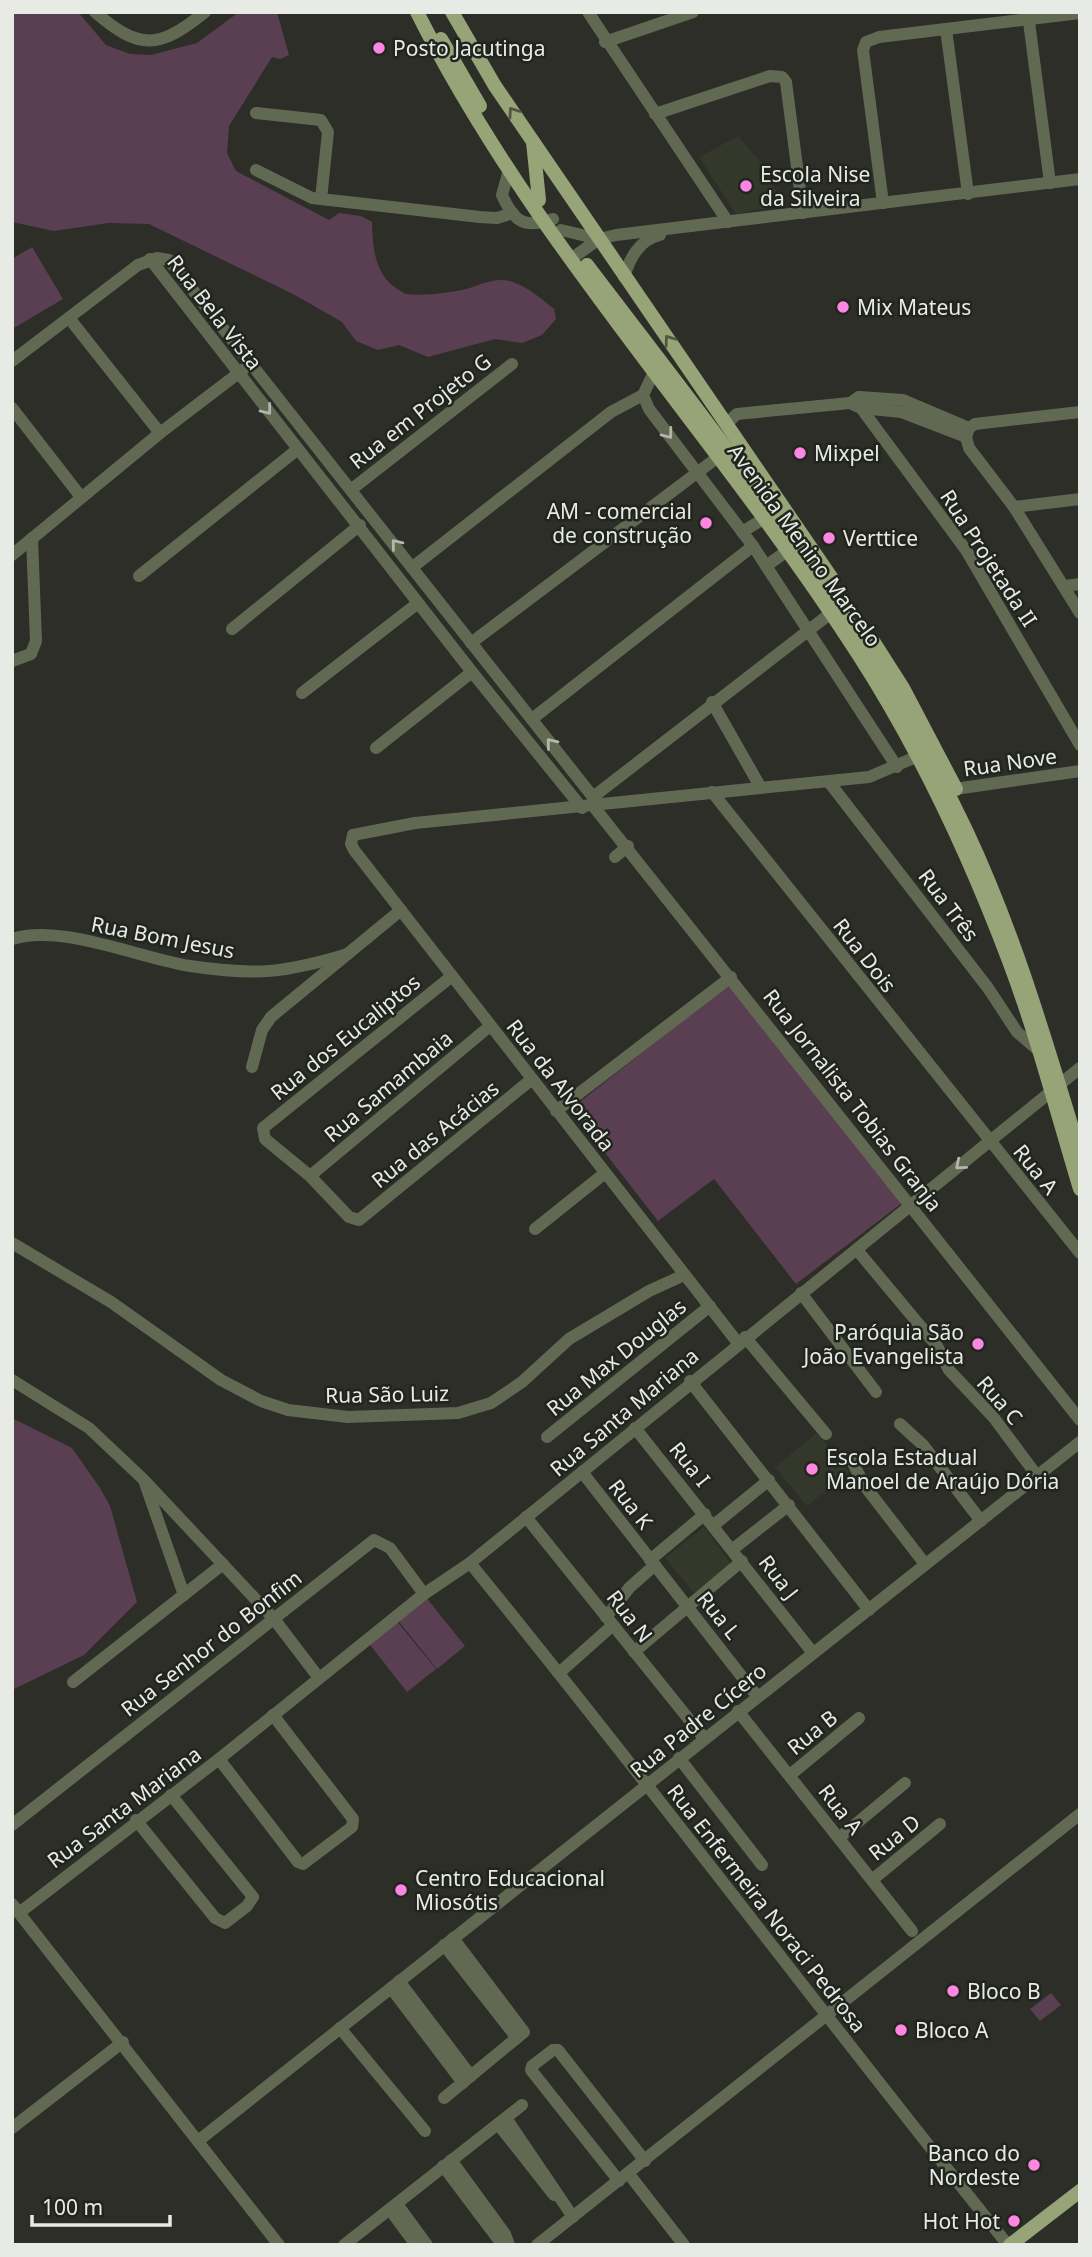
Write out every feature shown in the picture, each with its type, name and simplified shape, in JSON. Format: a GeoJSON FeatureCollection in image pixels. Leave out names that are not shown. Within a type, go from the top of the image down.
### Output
{"type":"FeatureCollection","features":[{"type":"Feature","properties":{"kind":"main road","name":"Avenida Menino Marcelo"},"geometry":{"type":"LineString","coordinates":[[417,12],[444,66],[509,170],[553,224]]}},
{"type":"Feature","properties":{"kind":"main road","name":"Avenida Menino Marcelo"},"geometry":{"type":"LineString","coordinates":[[428,12],[491,124],[553,224],[654,372],[721,451],[841,606],[952,789],[1007,926],[1055,1088],[1080,1189]]}},
{"type":"Feature","properties":{"kind":"main road"},"geometry":{"type":"LineString","coordinates":[[452,12],[495,86],[845,598],[909,699],[952,789]]}},
{"type":"Feature","properties":{"kind":"main road"},"geometry":{"type":"LineString","coordinates":[[533,141],[538,200]]}},
{"type":"Feature","properties":{"kind":"main road","name":"Avenida Menino Marcelo"},"geometry":{"type":"LineString","coordinates":[[575,256],[699,415],[763,519],[860,658],[916,757],[951,822],[975,876],[1080,1154]]}},
{"type":"Feature","properties":{"kind":"main road"},"geometry":{"type":"LineString","coordinates":[[688,365],[699,415]]}},
{"type":"Feature","properties":{"kind":"main road"},"geometry":{"type":"LineString","coordinates":[[721,451],[726,424]]}},
{"type":"Feature","properties":{"kind":"main road"},"geometry":{"type":"LineString","coordinates":[[909,699],[909,722]]}},
{"type":"Feature","properties":{"kind":"main road"},"geometry":{"type":"LineString","coordinates":[[1009,2245],[1080,2191]]}},
{"type":"Feature","properties":{"kind":"main road"},"geometry":{"type":"LineString","coordinates":[[1025,2245],[1080,2203]]}},
{"type":"Feature","properties":{"kind":"street"},"geometry":{"type":"LineString","coordinates":[[95,12],[121,34],[144,40],[171,37],[205,12]]}},
{"type":"Feature","properties":{"kind":"street"},"geometry":{"type":"LineString","coordinates":[[587,12],[728,222]]}},
{"type":"Feature","properties":{"kind":"street"},"geometry":{"type":"LineString","coordinates":[[606,42],[693,12]]}},
{"type":"Feature","properties":{"kind":"street"},"geometry":{"type":"LineString","coordinates":[[883,203],[863,46],[866,42],[879,37],[1029,16],[1080,13]]}},
{"type":"Feature","properties":{"kind":"street"},"geometry":{"type":"LineString","coordinates":[[1029,16],[1050,183]]}},
{"type":"Feature","properties":{"kind":"street"},"geometry":{"type":"LineString","coordinates":[[946,29],[968,194]]}},
{"type":"Feature","properties":{"kind":"street"},"geometry":{"type":"LineString","coordinates":[[655,114],[770,76],[782,77],[786,82],[803,213]]}},
{"type":"Feature","properties":{"kind":"street"},"geometry":{"type":"LineString","coordinates":[[256,113],[321,120],[325,123],[328,132],[321,199]]}},
{"type":"Feature","properties":{"kind":"street"},"geometry":{"type":"LineString","coordinates":[[256,170],[306,196],[321,199],[480,217],[497,218],[513,213]]}},
{"type":"Feature","properties":{"kind":"street"},"geometry":{"type":"LineString","coordinates":[[509,170],[502,195],[520,222],[530,225],[553,224],[599,239],[1080,179]]}},
{"type":"Feature","properties":{"kind":"street"},"geometry":{"type":"LineString","coordinates":[[624,277],[628,263],[643,242],[654,236],[691,227]]}},
{"type":"Feature","properties":{"kind":"street"},"geometry":{"type":"LineString","coordinates":[[575,256],[599,239]]}},
{"type":"Feature","properties":{"kind":"street","name":"Rua Bela Vista"},"geometry":{"type":"LineString","coordinates":[[150,259],[163,258],[175,264],[250,364],[414,566],[532,719],[590,804]]}},
{"type":"Feature","properties":{"kind":"street"},"geometry":{"type":"LineString","coordinates":[[12,361],[138,265],[150,259]]}},
{"type":"Feature","properties":{"kind":"street","name":"Rua Bela Vista"},"geometry":{"type":"LineString","coordinates":[[150,259],[298,449],[334,491],[472,672],[590,804]]}},
{"type":"Feature","properties":{"kind":"street"},"geometry":{"type":"LineString","coordinates":[[69,318],[160,433]]}},
{"type":"Feature","properties":{"kind":"street"},"geometry":{"type":"LineString","coordinates":[[14,550],[250,364]]}},
{"type":"Feature","properties":{"kind":"street","name":"Rua em Projeto G"},"geometry":{"type":"LineString","coordinates":[[334,491],[349,485],[512,364]]}},
{"type":"Feature","properties":{"kind":"street"},"geometry":{"type":"LineString","coordinates":[[414,566],[601,420],[643,395],[654,372]]}},
{"type":"Feature","properties":{"kind":"street"},"geometry":{"type":"LineString","coordinates":[[643,395],[649,409],[753,546],[897,766]]}},
{"type":"Feature","properties":{"kind":"street"},"geometry":{"type":"LineString","coordinates":[[726,424],[737,414],[904,400],[967,432]]}},
{"type":"Feature","properties":{"kind":"street","name":"Rua Projetada II"},"geometry":{"type":"LineString","coordinates":[[857,403],[966,551],[1080,745]]}},
{"type":"Feature","properties":{"kind":"street"},"geometry":{"type":"LineString","coordinates":[[12,408],[81,497]]}},
{"type":"Feature","properties":{"kind":"street"},"geometry":{"type":"LineString","coordinates":[[1080,412],[975,424],[967,432],[968,448],[1014,507],[1080,613]]}},
{"type":"Feature","properties":{"kind":"street"},"geometry":{"type":"LineString","coordinates":[[139,576],[298,449]]}},
{"type":"Feature","properties":{"kind":"street"},"geometry":{"type":"LineString","coordinates":[[450,644],[467,638],[721,451]]}},
{"type":"Feature","properties":{"kind":"street"},"geometry":{"type":"LineString","coordinates":[[1014,507],[1080,499]]}},
{"type":"Feature","properties":{"kind":"street"},"geometry":{"type":"LineString","coordinates":[[742,532],[763,519]]}},
{"type":"Feature","properties":{"kind":"street"},"geometry":{"type":"LineString","coordinates":[[232,629],[360,525]]}},
{"type":"Feature","properties":{"kind":"street"},"geometry":{"type":"LineString","coordinates":[[12,662],[31,654],[36,641],[32,538]]}},
{"type":"Feature","properties":{"kind":"street"},"geometry":{"type":"LineString","coordinates":[[532,719],[753,546]]}},
{"type":"Feature","properties":{"kind":"street"},"geometry":{"type":"LineString","coordinates":[[766,566],[787,551]]}},
{"type":"Feature","properties":{"kind":"street"},"geometry":{"type":"LineString","coordinates":[[1065,586],[1080,584]]}},
{"type":"Feature","properties":{"kind":"street"},"geometry":{"type":"LineString","coordinates":[[302,693],[418,603]]}},
{"type":"Feature","properties":{"kind":"street"},"geometry":{"type":"LineString","coordinates":[[590,804],[712,702],[831,613]]}},
{"type":"Feature","properties":{"kind":"street"},"geometry":{"type":"LineString","coordinates":[[376,748],[472,672]]}},
{"type":"Feature","properties":{"kind":"street"},"geometry":{"type":"LineString","coordinates":[[712,702],[761,788]]}},
{"type":"Feature","properties":{"kind":"street"},"geometry":{"type":"LineString","coordinates":[[590,804],[829,782],[877,775],[916,757]]}},
{"type":"Feature","properties":{"kind":"street","name":"Rua Nove"},"geometry":{"type":"LineString","coordinates":[[952,789],[1080,771]]}},
{"type":"Feature","properties":{"kind":"street","name":"Rua Três"},"geometry":{"type":"LineString","coordinates":[[829,782],[988,988],[1017,1032],[1039,1051]]}},
{"type":"Feature","properties":{"kind":"street","name":"Rua Dois"},"geometry":{"type":"LineString","coordinates":[[712,792],[989,1141]]}},
{"type":"Feature","properties":{"kind":"street","name":"Rua da Alvorada"},"geometry":{"type":"LineString","coordinates":[[590,804],[418,829],[356,833],[351,841],[354,850],[684,1275],[826,1434]]}},
{"type":"Feature","properties":{"kind":"street","name":"Rua Jornalista Tobias Granja"},"geometry":{"type":"LineString","coordinates":[[590,804],[628,846],[1080,1420]]}},
{"type":"Feature","properties":{"kind":"street"},"geometry":{"type":"LineString","coordinates":[[615,857],[628,846]]}},
{"type":"Feature","properties":{"kind":"street"},"geometry":{"type":"LineString","coordinates":[[252,1067],[262,1030],[271,1017],[401,910]]}},
{"type":"Feature","properties":{"kind":"street","name":"Rua Bom Jesus"},"geometry":{"type":"LineString","coordinates":[[12,939],[45,933],[188,966],[248,973],[289,971],[348,954]]}},
{"type":"Feature","properties":{"kind":"street","name":"Rua dos Eucaliptos"},"geometry":{"type":"LineString","coordinates":[[310,1176],[265,1139],[263,1128],[452,976]]}},
{"type":"Feature","properties":{"kind":"street"},"geometry":{"type":"LineString","coordinates":[[556,1111],[731,977]]}},
{"type":"Feature","properties":{"kind":"street","name":"Rua Samambaia"},"geometry":{"type":"LineString","coordinates":[[310,1176],[490,1026]]}},
{"type":"Feature","properties":{"kind":"street","name":"Rua Santa Mariana"},"geometry":{"type":"LineString","coordinates":[[16,1908],[219,1759],[424,1594],[470,1563],[690,1381],[857,1250],[1080,1068]]}},
{"type":"Feature","properties":{"kind":"street","name":"Rua das Acácias"},"geometry":{"type":"LineString","coordinates":[[310,1176],[348,1217],[363,1218],[532,1079]]}},
{"type":"Feature","properties":{"kind":"street","name":"Rua A"},"geometry":{"type":"LineString","coordinates":[[989,1141],[1080,1253]]}},
{"type":"Feature","properties":{"kind":"street"},"geometry":{"type":"LineString","coordinates":[[535,1229],[605,1173]]}},
{"type":"Feature","properties":{"kind":"street","name":"Rua São Luiz"},"geometry":{"type":"LineString","coordinates":[[12,1243],[111,1302],[221,1380],[261,1401],[288,1410],[348,1417],[458,1413],[491,1402],[522,1382],[569,1339],[610,1313],[684,1275]]}},
{"type":"Feature","properties":{"kind":"street","name":"Rua C"},"geometry":{"type":"LineString","coordinates":[[857,1250],[937,1346],[949,1370],[994,1418],[1038,1477]]}},
{"type":"Feature","properties":{"kind":"street"},"geometry":{"type":"LineString","coordinates":[[801,1293],[876,1392]]}},
{"type":"Feature","properties":{"kind":"street","name":"Rua Max Douglas"},"geometry":{"type":"LineString","coordinates":[[547,1437],[710,1306]]}},
{"type":"Feature","properties":{"kind":"street"},"geometry":{"type":"LineString","coordinates":[[12,1380],[81,1423],[144,1480],[274,1619],[319,1678]]}},
{"type":"Feature","properties":{"kind":"street"},"geometry":{"type":"LineString","coordinates":[[690,1381],[869,1610]]}},
{"type":"Feature","properties":{"kind":"street"},"geometry":{"type":"LineString","coordinates":[[900,1424],[923,1445],[981,1521]]}},
{"type":"Feature","properties":{"kind":"street","name":"Rua I"},"geometry":{"type":"LineString","coordinates":[[635,1428],[714,1525]]}},
{"type":"Feature","properties":{"kind":"street","name":"Rua Padre Cícero"},"geometry":{"type":"LineString","coordinates":[[198,2141],[1080,1442]]}},
{"type":"Feature","properties":{"kind":"street"},"geometry":{"type":"LineString","coordinates":[[852,1461],[864,1485],[925,1564]]}},
{"type":"Feature","properties":{"kind":"street","name":"Rua K"},"geometry":{"type":"LineString","coordinates":[[582,1472],[652,1563]]}},
{"type":"Feature","properties":{"kind":"street"},"geometry":{"type":"LineString","coordinates":[[144,1480],[184,1595]]}},
{"type":"Feature","properties":{"kind":"street"},"geometry":{"type":"LineString","coordinates":[[714,1525],[769,1480]]}},
{"type":"Feature","properties":{"kind":"street"},"geometry":{"type":"LineString","coordinates":[[733,1549],[789,1505]]}},
{"type":"Feature","properties":{"kind":"street"},"geometry":{"type":"LineString","coordinates":[[559,1673],[610,1621],[630,1587],[652,1563],[705,1514]]}},
{"type":"Feature","properties":{"kind":"street","name":"Rua N"},"geometry":{"type":"LineString","coordinates":[[526,1517],[704,1738]]}},
{"type":"Feature","properties":{"kind":"street","name":"Rua J"},"geometry":{"type":"LineString","coordinates":[[714,1525],[813,1653]]}},
{"type":"Feature","properties":{"kind":"street","name":"Rua Senhor do Bonfim"},"geometry":{"type":"LineString","coordinates":[[12,1825],[374,1540],[390,1548],[424,1594]]}},
{"type":"Feature","properties":{"kind":"street"},"geometry":{"type":"LineString","coordinates":[[634,1652],[742,1560]]}},
{"type":"Feature","properties":{"kind":"street","name":"Rua Enfermeira Noraci Pedrosa"},"geometry":{"type":"LineString","coordinates":[[470,1563],[646,1786],[694,1856],[768,1953],[826,2015],[1009,2245]]}},
{"type":"Feature","properties":{"kind":"street","name":"Rua L"},"geometry":{"type":"LineString","coordinates":[[652,1563],[757,1696]]}},
{"type":"Feature","properties":{"kind":"street"},"geometry":{"type":"LineString","coordinates":[[73,1682],[223,1564]]}},
{"type":"Feature","properties":{"kind":"street","name":"Rua A"},"geometry":{"type":"LineString","coordinates":[[738,1711],[912,1931]]}},
{"type":"Feature","properties":{"kind":"street","name":"Rua Santa Mariana"},"geometry":{"type":"LineString","coordinates":[[219,1759],[295,1860],[303,1864],[352,1827],[353,1819],[272,1715]]}},
{"type":"Feature","properties":{"kind":"street","name":"Rua B"},"geometry":{"type":"LineString","coordinates":[[790,1775],[859,1718]]}},
{"type":"Feature","properties":{"kind":"street"},"geometry":{"type":"LineString","coordinates":[[679,1758],[762,1865]]}},
{"type":"Feature","properties":{"kind":"street"},"geometry":{"type":"LineString","coordinates":[[839,1838],[905,1783]]}},
{"type":"Feature","properties":{"kind":"street"},"geometry":{"type":"LineString","coordinates":[[136,1820],[215,1919],[225,1923],[247,1906],[253,1897],[171,1795]]}},
{"type":"Feature","properties":{"kind":"street"},"geometry":{"type":"LineString","coordinates":[[537,2245],[1080,1814]]}},
{"type":"Feature","properties":{"kind":"street","name":"Rua D"},"geometry":{"type":"LineString","coordinates":[[872,1880],[940,1824]]}},
{"type":"Feature","properties":{"kind":"street"},"geometry":{"type":"LineString","coordinates":[[16,1908],[279,2245]]}},
{"type":"Feature","properties":{"kind":"street"},"geometry":{"type":"LineString","coordinates":[[444,2098],[517,2038],[523,2029],[448,1941]]}},
{"type":"Feature","properties":{"kind":"street"},"geometry":{"type":"LineString","coordinates":[[395,1984],[467,2079]]}},
{"type":"Feature","properties":{"kind":"street"},"geometry":{"type":"LineString","coordinates":[[340,2028],[425,2131]]}},
{"type":"Feature","properties":{"kind":"street"},"geometry":{"type":"LineString","coordinates":[[12,2128],[123,2042]]}},
{"type":"Feature","properties":{"kind":"street"},"geometry":{"type":"LineString","coordinates":[[645,2161],[558,2050],[553,2050],[532,2066],[531,2070],[684,2245]]}},
{"type":"Feature","properties":{"kind":"street"},"geometry":{"type":"LineString","coordinates":[[344,2245],[523,2105]]}},
{"type":"Feature","properties":{"kind":"street"},"geometry":{"type":"LineString","coordinates":[[502,2121],[552,2181],[561,2202],[573,2217]]}},
{"type":"Feature","properties":{"kind":"street"},"geometry":{"type":"LineString","coordinates":[[447,2163],[505,2234],[508,2245]]}},
{"type":"Feature","properties":{"kind":"street"},"geometry":{"type":"LineString","coordinates":[[393,2207],[416,2245]]}},
{"type":"Feature","properties":{"kind":"street"},"geometry":{"type":"LineString","coordinates":[[393,2207],[426,2245]]}},
{"type":"Feature","properties":{"kind":"shaded area"},"geometry":{"type":"Polygon","coordinates":[[[12,12],[78,12],[106,45],[130,54],[151,55],[197,43],[239,12],[277,12],[289,55],[280,59],[272,57],[229,126],[227,153],[236,171],[329,220],[339,213],[361,216],[372,222],[373,244],[382,273],[406,294],[444,293],[506,280],[540,297],[554,309],[556,319],[542,335],[522,343],[495,339],[428,357],[399,345],[378,350],[356,341],[342,322],[295,295],[149,224],[108,223],[54,231],[12,222],[12,12]]]}},
{"type":"Feature","properties":{"kind":"shaded area","name":"Escola Nise da Silveira"},"geometry":{"type":"Polygon","coordinates":[[[738,136],[765,167],[782,205],[736,214],[699,157],[738,136]]]}},
{"type":"Feature","properties":{"kind":"shaded area"},"geometry":{"type":"Polygon","coordinates":[[[32,247],[63,299],[12,329],[12,259],[32,247]]]}},
{"type":"Feature","properties":{"kind":"shaded area"},"geometry":{"type":"Polygon","coordinates":[[[729,984],[906,1200],[796,1284],[714,1179],[658,1221],[571,1109],[729,984]]]}},
{"type":"Feature","properties":{"kind":"shaded area"},"geometry":{"type":"Polygon","coordinates":[[[12,1418],[72,1448],[100,1488],[110,1506],[137,1602],[84,1655],[12,1690],[12,1418]]]}},
{"type":"Feature","properties":{"kind":"shaded area","name":"Escola Estadual Manoel de Araújo Dória"},"geometry":{"type":"Polygon","coordinates":[[[817,1433],[849,1472],[807,1506],[775,1467],[817,1433]]]}},
{"type":"Feature","properties":{"kind":"shaded area"},"geometry":{"type":"Polygon","coordinates":[[[704,1527],[731,1564],[695,1594],[665,1558],[704,1527]]]}},
{"type":"Feature","properties":{"kind":"shaded area"},"geometry":{"type":"Polygon","coordinates":[[[425,1596],[465,1646],[437,1669],[396,1618],[425,1596]]]}},
{"type":"Feature","properties":{"kind":"shaded area"},"geometry":{"type":"Polygon","coordinates":[[[395,1619],[436,1669],[407,1692],[367,1641],[395,1619]]]}},
{"type":"Feature","properties":{"kind":"shaded area"},"geometry":{"type":"Polygon","coordinates":[[[1051,1993],[1061,2005],[1040,2021],[1030,2009],[1051,1993]]]}},
{"type":"Feature","properties":{"kind":"place","name":"Posto Jacutinga"},"geometry":{"type":"Point","coordinates":[379,48]}},
{"type":"Feature","properties":{"kind":"place","name":"Escola Nise da Silveira"},"geometry":{"type":"Point","coordinates":[746,186]}},
{"type":"Feature","properties":{"kind":"place","name":"Mix Mateus"},"geometry":{"type":"Point","coordinates":[843,307]}},
{"type":"Feature","properties":{"kind":"place","name":"Mixpel"},"geometry":{"type":"Point","coordinates":[800,453]}},
{"type":"Feature","properties":{"kind":"place","name":"AM - comercial de construção"},"geometry":{"type":"Point","coordinates":[706,523]}},
{"type":"Feature","properties":{"kind":"place","name":"Verttice"},"geometry":{"type":"Point","coordinates":[829,538]}},
{"type":"Feature","properties":{"kind":"place","name":"Paróquia São João Evangelista"},"geometry":{"type":"Point","coordinates":[978,1344]}},
{"type":"Feature","properties":{"kind":"place","name":"Escola Estadual Manoel de Araújo Dória"},"geometry":{"type":"Point","coordinates":[812,1469]}},
{"type":"Feature","properties":{"kind":"place","name":"Centro Educacional Miosótis"},"geometry":{"type":"Point","coordinates":[401,1890]}},
{"type":"Feature","properties":{"kind":"place","name":"Bloco B"},"geometry":{"type":"Point","coordinates":[953,1991]}},
{"type":"Feature","properties":{"kind":"place","name":"Bloco A"},"geometry":{"type":"Point","coordinates":[901,2030]}},
{"type":"Feature","properties":{"kind":"place","name":"Banco do Nordeste"},"geometry":{"type":"Point","coordinates":[1034,2165]}},
{"type":"Feature","properties":{"kind":"place","name":"Hot Hot"},"geometry":{"type":"Point","coordinates":[1014,2221]}}]}
